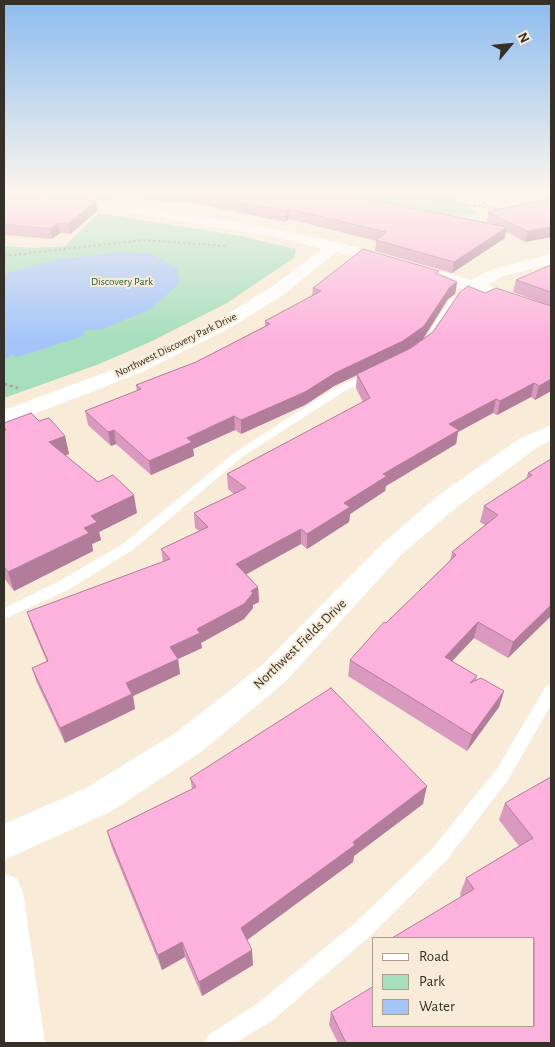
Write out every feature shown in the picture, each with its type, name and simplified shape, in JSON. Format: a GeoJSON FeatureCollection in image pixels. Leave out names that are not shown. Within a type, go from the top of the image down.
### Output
{"type":"FeatureCollection","features":[{"type":"Feature","properties":{"kind":"street"},"geometry":{"type":"LineString","coordinates":[[321,243],[473,286],[551,314]]}},
{"type":"Feature","properties":{"kind":"street","name":"Northwest Discovery Park Drive"},"geometry":{"type":"LineString","coordinates":[[4,417],[136,368],[220,326],[276,292],[335,246]]}},
{"type":"Feature","properties":{"kind":"street"},"geometry":{"type":"LineString","coordinates":[[473,286],[497,273],[551,259]]}},
{"type":"Feature","properties":{"kind":"street","name":"Northwest Fields Drive"},"geometry":{"type":"LineString","coordinates":[[4,842],[98,800],[189,742],[274,673],[392,549],[449,500],[527,444],[551,432]]}},
{"type":"Feature","properties":{"kind":"street"},"geometry":{"type":"LineString","coordinates":[[4,892],[24,1043]]}},
{"type":"Feature","properties":{"kind":"lane"},"geometry":{"type":"LineString","coordinates":[[427,342],[453,302],[473,286]]}},
{"type":"Feature","properties":{"kind":"lane"},"geometry":{"type":"LineString","coordinates":[[4,614],[63,586],[128,546],[238,455],[339,390],[380,370]]}},
{"type":"Feature","properties":{"kind":"lane"},"geometry":{"type":"LineString","coordinates":[[216,1043],[265,1012],[362,930],[438,856],[502,775],[551,690]]}},
{"type":"Feature","properties":{"kind":"path"},"geometry":{"type":"LineString","coordinates":[[4,256],[118,243]]}},
{"type":"Feature","properties":{"kind":"path"},"geometry":{"type":"LineString","coordinates":[[180,243],[220,246],[241,243]]}},
{"type":"Feature","properties":{"kind":"green space","name":"Discovery Park"},"geometry":{"type":"Polygon","coordinates":[[[68,243],[270,243],[296,249],[294,258],[227,303],[150,342],[99,364],[4,398],[4,246],[34,248],[65,246],[68,243]]]}},
{"type":"Feature","properties":{"kind":"water"},"geometry":{"type":"Polygon","coordinates":[[[122,252],[150,254],[177,267],[179,284],[149,310],[102,329],[85,330],[83,336],[18,357],[12,355],[4,360],[4,274],[59,259],[122,252]]]}},
{"type":"Feature","properties":{"kind":"building"},"geometry":{"type":"Polygon","coordinates":[[[386,243],[483,243],[454,262],[386,243]]]}},
{"type":"Feature","properties":{"kind":"building"},"geometry":{"type":"Polygon","coordinates":[[[363,249],[439,271],[436,273],[457,282],[450,287],[424,326],[403,341],[335,373],[305,392],[241,420],[234,416],[187,438],[192,442],[149,461],[114,430],[108,432],[85,411],[141,389],[136,385],[196,362],[270,324],[265,321],[321,291],[313,288],[363,249]]]}},
{"type":"Feature","properties":{"kind":"building"},"geometry":{"type":"Polygon","coordinates":[[[551,265],[551,292],[516,280],[551,265]]]}},
{"type":"Feature","properties":{"kind":"building"},"geometry":{"type":"Polygon","coordinates":[[[468,286],[485,293],[496,288],[551,306],[551,379],[539,386],[534,383],[500,401],[496,399],[449,424],[459,430],[383,474],[387,476],[344,503],[350,507],[307,534],[301,529],[236,564],[258,587],[251,591],[253,593],[244,604],[197,629],[200,633],[170,647],[178,659],[126,683],[132,694],[60,728],[32,668],[48,661],[27,612],[170,559],[161,549],[208,527],[194,513],[246,488],[227,474],[370,398],[357,374],[411,348],[433,332],[460,292],[468,286]]]}},
{"type":"Feature","properties":{"kind":"building"},"geometry":{"type":"Polygon","coordinates":[[[31,413],[39,421],[49,418],[65,436],[49,442],[98,482],[113,475],[134,495],[91,516],[97,522],[84,528],[89,533],[8,572],[4,567],[4,431],[6,430],[4,423],[31,413]]]}},
{"type":"Feature","properties":{"kind":"building"},"geometry":{"type":"Polygon","coordinates":[[[551,459],[551,605],[513,642],[478,622],[445,657],[477,676],[470,683],[481,678],[504,691],[472,735],[350,660],[384,622],[386,623],[456,555],[452,552],[498,515],[484,506],[532,475],[528,473],[551,459]]]}},
{"type":"Feature","properties":{"kind":"building"},"geometry":{"type":"Polygon","coordinates":[[[331,688],[427,786],[353,842],[355,845],[241,928],[252,950],[199,982],[182,942],[158,955],[107,831],[196,787],[190,778],[331,688]]]}},
{"type":"Feature","properties":{"kind":"building"},"geometry":{"type":"Polygon","coordinates":[[[551,777],[551,1043],[346,1043],[331,1012],[372,987],[372,1027],[535,1027],[535,937],[394,937],[474,889],[466,878],[533,838],[505,803],[551,777]]]}}]}
